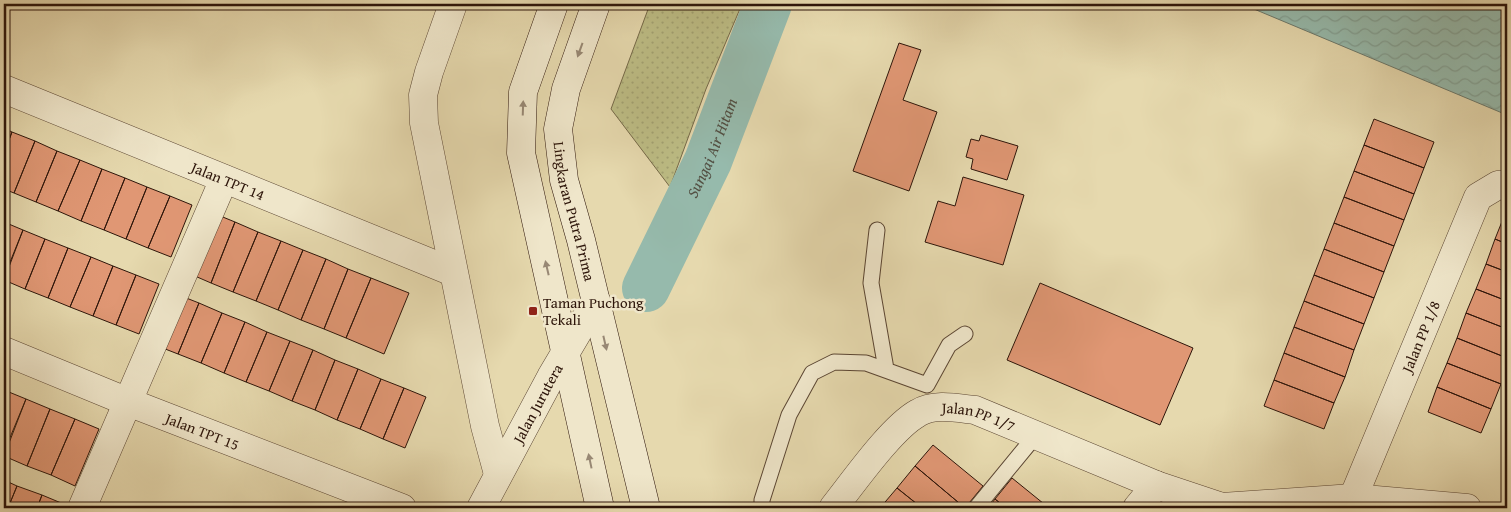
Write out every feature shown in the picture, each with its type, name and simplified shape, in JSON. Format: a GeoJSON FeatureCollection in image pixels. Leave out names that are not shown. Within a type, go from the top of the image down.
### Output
{"type":"FeatureCollection","features":[{"type":"Feature","properties":{"kind":"street"},"geometry":{"type":"LineString","coordinates":[[453,4],[429,72],[423,95],[424,123],[485,426],[498,474]]}},
{"type":"Feature","properties":{"kind":"street"},"geometry":{"type":"LineString","coordinates":[[554,4],[523,92],[521,153],[600,508]]}},
{"type":"Feature","properties":{"kind":"street","name":"Lingkaran Putra Prima"},"geometry":{"type":"LineString","coordinates":[[596,4],[566,90],[558,129],[564,180],[596,301],[646,508]]}},
{"type":"Feature","properties":{"kind":"street","name":"Jalan TPT 14"},"geometry":{"type":"LineString","coordinates":[[4,89],[453,272]]}},
{"type":"Feature","properties":{"kind":"street"},"geometry":{"type":"LineString","coordinates":[[82,508],[224,179]]}},
{"type":"Feature","properties":{"kind":"street","name":"Jalan PP 1/8"},"geometry":{"type":"LineString","coordinates":[[1350,503],[1478,197],[1502,184]]}},
{"type":"Feature","properties":{"kind":"street","name":"Jalan Jurutera"},"geometry":{"type":"LineString","coordinates":[[481,508],[566,350],[596,301]]}},
{"type":"Feature","properties":{"kind":"street","name":"Jalan TPT 15"},"geometry":{"type":"LineString","coordinates":[[4,351],[128,402],[402,508]]}},
{"type":"Feature","properties":{"kind":"street","name":"Jalan PP 1/7"},"geometry":{"type":"LineString","coordinates":[[833,508],[895,431],[918,412],[945,406],[975,410],[1156,485],[1222,507],[1350,503],[1467,508]]}},
{"type":"Feature","properties":{"kind":"street"},"geometry":{"type":"LineString","coordinates":[[1137,508],[1156,485]]}},
{"type":"Feature","properties":{"kind":"lane"},"geometry":{"type":"LineString","coordinates":[[877,230],[871,284],[886,369]]}},
{"type":"Feature","properties":{"kind":"lane"},"geometry":{"type":"LineString","coordinates":[[762,508],[762,500],[789,415],[812,373],[834,362],[866,363],[927,385],[949,345],[965,334]]}},
{"type":"Feature","properties":{"kind":"lane"},"geometry":{"type":"LineString","coordinates":[[976,508],[1036,435]]}},
{"type":"Feature","properties":{"kind":"green space"},"geometry":{"type":"Polygon","coordinates":[[[650,4],[742,4],[706,89],[670,187],[611,109],[650,4]]]}},
{"type":"Feature","properties":{"kind":"water"},"geometry":{"type":"Polygon","coordinates":[[[1242,4],[1507,4],[1507,115],[1242,4]]]}},
{"type":"Feature","properties":{"kind":"building"},"geometry":{"type":"Polygon","coordinates":[[[899,43],[921,50],[903,100],[937,112],[909,191],[853,171],[899,43]]]}},
{"type":"Feature","properties":{"kind":"building"},"geometry":{"type":"Polygon","coordinates":[[[1374,119],[1434,142],[1424,168],[1364,145],[1374,119]]]}},
{"type":"Feature","properties":{"kind":"building"},"geometry":{"type":"Polygon","coordinates":[[[4,128],[12,132],[4,153],[4,128]]]}},
{"type":"Feature","properties":{"kind":"building"},"geometry":{"type":"Polygon","coordinates":[[[12,132],[35,141],[14,193],[4,189],[4,153],[12,132]]]}},
{"type":"Feature","properties":{"kind":"building"},"geometry":{"type":"Polygon","coordinates":[[[981,135],[1018,146],[1007,180],[971,169],[973,159],[966,157],[971,139],[979,141],[981,135]]]}},
{"type":"Feature","properties":{"kind":"building"},"geometry":{"type":"Polygon","coordinates":[[[35,141],[57,151],[36,202],[14,193],[35,141]]]}},
{"type":"Feature","properties":{"kind":"building"},"geometry":{"type":"Polygon","coordinates":[[[1364,145],[1424,168],[1414,194],[1354,171],[1364,145]]]}},
{"type":"Feature","properties":{"kind":"building"},"geometry":{"type":"Polygon","coordinates":[[[57,151],[80,160],[58,211],[36,202],[57,151]]]}},
{"type":"Feature","properties":{"kind":"building"},"geometry":{"type":"Polygon","coordinates":[[[80,160],[102,169],[81,221],[58,211],[80,160]]]}},
{"type":"Feature","properties":{"kind":"building"},"geometry":{"type":"Polygon","coordinates":[[[102,169],[125,178],[104,230],[81,221],[102,169]]]}},
{"type":"Feature","properties":{"kind":"building"},"geometry":{"type":"Polygon","coordinates":[[[1354,171],[1414,194],[1404,220],[1344,197],[1354,171]]]}},
{"type":"Feature","properties":{"kind":"building"},"geometry":{"type":"Polygon","coordinates":[[[963,177],[1024,195],[1003,265],[925,242],[938,201],[955,206],[963,177]]]}},
{"type":"Feature","properties":{"kind":"building"},"geometry":{"type":"Polygon","coordinates":[[[125,178],[147,187],[126,239],[104,230],[125,178]]]}},
{"type":"Feature","properties":{"kind":"building"},"geometry":{"type":"Polygon","coordinates":[[[147,187],[170,196],[148,248],[126,239],[147,187]]]}},
{"type":"Feature","properties":{"kind":"building"},"geometry":{"type":"Polygon","coordinates":[[[170,196],[192,205],[171,257],[148,248],[170,196]]]}},
{"type":"Feature","properties":{"kind":"building"},"geometry":{"type":"Polygon","coordinates":[[[1344,197],[1404,220],[1394,246],[1334,223],[1344,197]]]}},
{"type":"Feature","properties":{"kind":"building"},"geometry":{"type":"Polygon","coordinates":[[[213,213],[235,222],[211,283],[188,273],[213,213]]]}},
{"type":"Feature","properties":{"kind":"building"},"geometry":{"type":"Polygon","coordinates":[[[1505,214],[1507,215],[1507,244],[1495,239],[1505,214]]]}},
{"type":"Feature","properties":{"kind":"building"},"geometry":{"type":"Polygon","coordinates":[[[4,222],[23,230],[4,277],[4,222]]]}},
{"type":"Feature","properties":{"kind":"building"},"geometry":{"type":"Polygon","coordinates":[[[235,222],[258,232],[233,292],[211,283],[235,222]]]}},
{"type":"Feature","properties":{"kind":"building"},"geometry":{"type":"Polygon","coordinates":[[[1334,223],[1394,246],[1384,272],[1324,249],[1334,223]]]}},
{"type":"Feature","properties":{"kind":"building"},"geometry":{"type":"Polygon","coordinates":[[[23,230],[45,239],[25,289],[4,280],[23,230]]]}},
{"type":"Feature","properties":{"kind":"building"},"geometry":{"type":"Polygon","coordinates":[[[258,232],[281,241],[256,301],[233,292],[258,232]]]}},
{"type":"Feature","properties":{"kind":"building"},"geometry":{"type":"Polygon","coordinates":[[[45,239],[68,248],[48,298],[25,289],[45,239]]]}},
{"type":"Feature","properties":{"kind":"building"},"geometry":{"type":"Polygon","coordinates":[[[1495,239],[1507,244],[1507,272],[1486,264],[1495,239]]]}},
{"type":"Feature","properties":{"kind":"building"},"geometry":{"type":"Polygon","coordinates":[[[281,241],[303,250],[278,310],[256,301],[281,241]]]}},
{"type":"Feature","properties":{"kind":"building"},"geometry":{"type":"Polygon","coordinates":[[[68,248],[91,257],[70,307],[48,298],[68,248]]]}},
{"type":"Feature","properties":{"kind":"building"},"geometry":{"type":"Polygon","coordinates":[[[1324,249],[1384,272],[1374,298],[1314,275],[1324,249]]]}},
{"type":"Feature","properties":{"kind":"building"},"geometry":{"type":"Polygon","coordinates":[[[303,250],[326,259],[301,320],[278,310],[303,250]]]}},
{"type":"Feature","properties":{"kind":"building"},"geometry":{"type":"Polygon","coordinates":[[[91,257],[113,266],[93,316],[70,307],[91,257]]]}},
{"type":"Feature","properties":{"kind":"building"},"geometry":{"type":"Polygon","coordinates":[[[326,259],[348,269],[324,329],[301,320],[326,259]]]}},
{"type":"Feature","properties":{"kind":"building"},"geometry":{"type":"Polygon","coordinates":[[[1486,264],[1507,272],[1507,301],[1476,289],[1486,264]]]}},
{"type":"Feature","properties":{"kind":"building"},"geometry":{"type":"Polygon","coordinates":[[[113,266],[136,275],[116,325],[93,316],[113,266]]]}},
{"type":"Feature","properties":{"kind":"building"},"geometry":{"type":"Polygon","coordinates":[[[348,269],[371,278],[346,338],[324,329],[348,269]]]}},
{"type":"Feature","properties":{"kind":"building"},"geometry":{"type":"Polygon","coordinates":[[[136,275],[159,284],[139,334],[116,325],[136,275]]]}},
{"type":"Feature","properties":{"kind":"building"},"geometry":{"type":"Polygon","coordinates":[[[1314,275],[1374,298],[1364,324],[1304,301],[1314,275]]]}},
{"type":"Feature","properties":{"kind":"building"},"geometry":{"type":"Polygon","coordinates":[[[371,278],[409,293],[384,354],[346,338],[371,278]]]}},
{"type":"Feature","properties":{"kind":"building"},"geometry":{"type":"Polygon","coordinates":[[[1040,283],[1193,348],[1160,425],[1007,360],[1040,283]]]}},
{"type":"Feature","properties":{"kind":"building"},"geometry":{"type":"Polygon","coordinates":[[[1476,289],[1507,301],[1507,329],[1466,313],[1476,289]]]}},
{"type":"Feature","properties":{"kind":"building"},"geometry":{"type":"Polygon","coordinates":[[[176,294],[199,303],[178,354],[155,345],[176,294]]]}},
{"type":"Feature","properties":{"kind":"building"},"geometry":{"type":"Polygon","coordinates":[[[1304,301],[1364,324],[1354,350],[1294,327],[1304,301]]]}},
{"type":"Feature","properties":{"kind":"building"},"geometry":{"type":"Polygon","coordinates":[[[199,303],[222,313],[201,363],[178,354],[199,303]]]}},
{"type":"Feature","properties":{"kind":"building"},"geometry":{"type":"Polygon","coordinates":[[[222,313],[245,322],[224,373],[201,363],[222,313]]]}},
{"type":"Feature","properties":{"kind":"building"},"geometry":{"type":"Polygon","coordinates":[[[1466,313],[1507,329],[1507,358],[1457,338],[1466,313]]]}},
{"type":"Feature","properties":{"kind":"building"},"geometry":{"type":"Polygon","coordinates":[[[245,322],[267,332],[246,382],[224,373],[245,322]]]}},
{"type":"Feature","properties":{"kind":"building"},"geometry":{"type":"Polygon","coordinates":[[[1294,327],[1354,350],[1345,377],[1284,353],[1294,327]]]}},
{"type":"Feature","properties":{"kind":"building"},"geometry":{"type":"Polygon","coordinates":[[[267,332],[290,341],[269,391],[246,382],[267,332]]]}},
{"type":"Feature","properties":{"kind":"building"},"geometry":{"type":"Polygon","coordinates":[[[1457,338],[1507,358],[1507,367],[1501,384],[1447,363],[1457,338]]]}},
{"type":"Feature","properties":{"kind":"building"},"geometry":{"type":"Polygon","coordinates":[[[290,341],[313,350],[292,401],[269,391],[290,341]]]}},
{"type":"Feature","properties":{"kind":"building"},"geometry":{"type":"Polygon","coordinates":[[[313,350],[335,360],[315,410],[292,401],[313,350]]]}},
{"type":"Feature","properties":{"kind":"building"},"geometry":{"type":"Polygon","coordinates":[[[1284,353],[1345,377],[1334,403],[1274,380],[1284,353]]]}},
{"type":"Feature","properties":{"kind":"building"},"geometry":{"type":"Polygon","coordinates":[[[335,360],[358,369],[337,420],[315,410],[335,360]]]}},
{"type":"Feature","properties":{"kind":"building"},"geometry":{"type":"Polygon","coordinates":[[[1447,363],[1501,384],[1491,409],[1437,387],[1447,363]]]}},
{"type":"Feature","properties":{"kind":"building"},"geometry":{"type":"Polygon","coordinates":[[[358,369],[381,379],[360,429],[337,420],[358,369]]]}},
{"type":"Feature","properties":{"kind":"building"},"geometry":{"type":"Polygon","coordinates":[[[381,379],[404,388],[383,439],[360,429],[381,379]]]}},
{"type":"Feature","properties":{"kind":"building"},"geometry":{"type":"Polygon","coordinates":[[[1274,380],[1334,403],[1324,429],[1264,406],[1274,380]]]}},
{"type":"Feature","properties":{"kind":"building"},"geometry":{"type":"Polygon","coordinates":[[[1437,387],[1491,409],[1481,433],[1428,412],[1437,387]]]}},
{"type":"Feature","properties":{"kind":"building"},"geometry":{"type":"Polygon","coordinates":[[[404,388],[426,397],[405,448],[383,439],[404,388]]]}},
{"type":"Feature","properties":{"kind":"building"},"geometry":{"type":"Polygon","coordinates":[[[4,390],[26,399],[4,452],[4,390]]]}},
{"type":"Feature","properties":{"kind":"building"},"geometry":{"type":"Polygon","coordinates":[[[26,399],[50,409],[27,466],[4,456],[26,399]]]}},
{"type":"Feature","properties":{"kind":"building"},"geometry":{"type":"Polygon","coordinates":[[[50,409],[75,419],[51,475],[27,466],[50,409]]]}},
{"type":"Feature","properties":{"kind":"building"},"geometry":{"type":"Polygon","coordinates":[[[75,419],[99,429],[75,486],[51,475],[75,419]]]}},
{"type":"Feature","properties":{"kind":"building"},"geometry":{"type":"Polygon","coordinates":[[[933,445],[983,486],[965,508],[915,466],[933,445]]]}},
{"type":"Feature","properties":{"kind":"building"},"geometry":{"type":"Polygon","coordinates":[[[915,466],[965,508],[922,508],[897,488],[915,466]]]}},
{"type":"Feature","properties":{"kind":"building"},"geometry":{"type":"Polygon","coordinates":[[[1012,478],[1049,508],[1006,508],[995,499],[1012,478]]]}},
{"type":"Feature","properties":{"kind":"building"},"geometry":{"type":"Polygon","coordinates":[[[4,480],[17,486],[8,508],[4,508],[4,480]]]}},
{"type":"Feature","properties":{"kind":"building"},"geometry":{"type":"Polygon","coordinates":[[[17,486],[42,495],[37,508],[8,508],[17,486]]]}},
{"type":"Feature","properties":{"kind":"building"},"geometry":{"type":"Polygon","coordinates":[[[897,488],[922,508],[880,508],[897,488]]]}},
{"type":"Feature","properties":{"kind":"building"},"geometry":{"type":"Polygon","coordinates":[[[42,495],[66,505],[65,508],[37,508],[42,495]]]}},
{"type":"Feature","properties":{"kind":"building"},"geometry":{"type":"Polygon","coordinates":[[[995,499],[1006,508],[988,508],[995,499]]]}},
{"type":"Feature","properties":{"kind":"waterway","name":"Sungai Air Hitam"},"geometry":{"type":"LineString","coordinates":[[646,288],[708,161],[768,4]]}},
{"type":"Feature","properties":{"kind":"place","name":"Taman Puchong Tekali"},"geometry":{"type":"Point","coordinates":[533,311]}}]}
